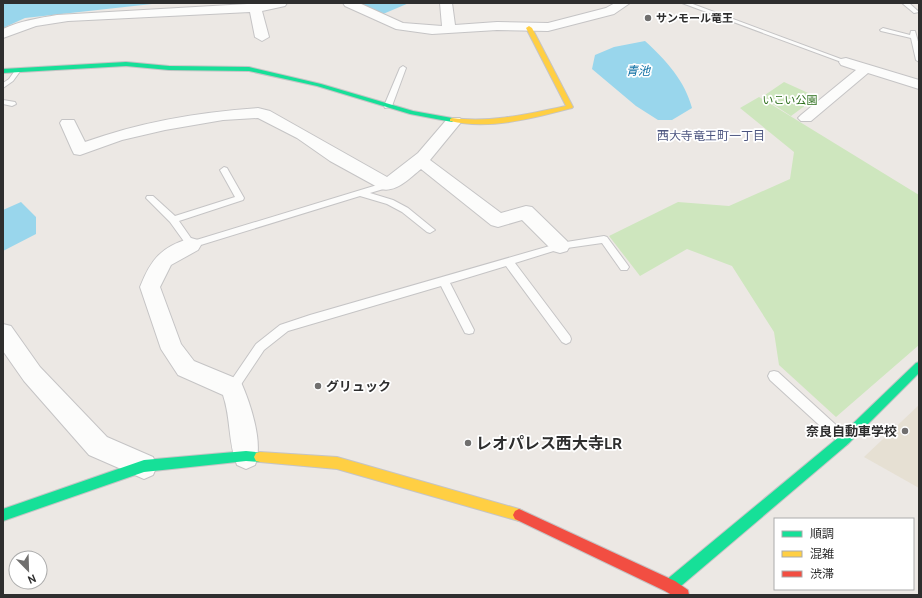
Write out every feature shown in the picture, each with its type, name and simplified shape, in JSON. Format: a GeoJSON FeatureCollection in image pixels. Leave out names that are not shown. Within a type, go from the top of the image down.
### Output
{"type":"FeatureCollection","features":[{"type":"Feature","properties":{"kind":"street"},"geometry":{"type":"LineString","coordinates":[[3,34],[28,23],[79,17],[255,8],[281,3]]}},
{"type":"Feature","properties":{"kind":"street"},"geometry":{"type":"LineString","coordinates":[[349,3],[400,26],[432,30],[497,26],[548,28],[610,11],[624,3]]}},
{"type":"Feature","properties":{"kind":"street"},"geometry":{"type":"LineString","coordinates":[[446,3],[449,29]]}},
{"type":"Feature","properties":{"kind":"street"},"geometry":{"type":"LineString","coordinates":[[255,8],[262,37]]}},
{"type":"Feature","properties":{"kind":"street"},"geometry":{"type":"LineString","coordinates":[[3,71],[126,64],[169,68],[249,69],[319,85],[412,113],[468,123],[498,121],[570,107],[529,28]]}},
{"type":"Feature","properties":{"kind":"street"},"geometry":{"type":"LineString","coordinates":[[846,62],[919,85]]}},
{"type":"Feature","properties":{"kind":"street"},"geometry":{"type":"LineString","coordinates":[[806,118],[866,68]]}},
{"type":"Feature","properties":{"kind":"street"},"geometry":{"type":"LineString","coordinates":[[68,123],[80,150],[117,136],[165,125],[223,115],[265,114],[388,185],[420,161],[442,137],[454,121]]}},
{"type":"Feature","properties":{"kind":"street"},"geometry":{"type":"LineString","coordinates":[[420,161],[498,220],[526,212],[560,246]]}},
{"type":"Feature","properties":{"kind":"street"},"geometry":{"type":"LineString","coordinates":[[191,245],[165,257],[157,269],[150,287],[172,349],[186,368],[232,388],[240,410],[246,456]]}},
{"type":"Feature","properties":{"kind":"street"},"geometry":{"type":"LineString","coordinates":[[3,333],[32,374],[98,446],[144,466]]}},
{"type":"Feature","properties":{"kind":"street"},"geometry":{"type":"LineString","coordinates":[[670,586],[844,440],[919,366]]}},
{"type":"Feature","properties":{"kind":"street"},"geometry":{"type":"LineString","coordinates":[[3,515],[144,466],[246,456],[337,463],[513,512],[670,586],[683,595]]}},
{"type":"Feature","properties":{"kind":"lane"},"geometry":{"type":"LineString","coordinates":[[685,3],[846,62]]}},
{"type":"Feature","properties":{"kind":"lane"},"geometry":{"type":"LineString","coordinates":[[905,3],[916,12]]}},
{"type":"Feature","properties":{"kind":"lane"},"geometry":{"type":"LineString","coordinates":[[883,30],[913,34],[919,60]]}},
{"type":"Feature","properties":{"kind":"lane"},"geometry":{"type":"LineString","coordinates":[[388,106],[403,68]]}},
{"type":"Feature","properties":{"kind":"lane"},"geometry":{"type":"LineString","coordinates":[[3,86],[11,80],[18,70]]}},
{"type":"Feature","properties":{"kind":"lane"},"geometry":{"type":"LineString","coordinates":[[3,102],[12,104]]}},
{"type":"Feature","properties":{"kind":"lane"},"geometry":{"type":"LineString","coordinates":[[173,220],[240,198],[224,170]]}},
{"type":"Feature","properties":{"kind":"lane"},"geometry":{"type":"LineString","coordinates":[[150,198],[173,220],[191,245],[388,185]]}},
{"type":"Feature","properties":{"kind":"lane"},"geometry":{"type":"LineString","coordinates":[[360,193],[390,202],[405,210],[430,230]]}},
{"type":"Feature","properties":{"kind":"lane"},"geometry":{"type":"LineString","coordinates":[[232,388],[260,347],[284,328],[371,301],[560,246],[604,238],[624,267]]}},
{"type":"Feature","properties":{"kind":"lane"},"geometry":{"type":"LineString","coordinates":[[508,261],[566,339]]}},
{"type":"Feature","properties":{"kind":"lane"},"geometry":{"type":"LineString","coordinates":[[444,281],[469,330]]}},
{"type":"Feature","properties":{"kind":"lane"},"geometry":{"type":"LineString","coordinates":[[774,376],[844,440]]}},
{"type":"Feature","properties":{"kind":"shaded area","name":"奈良自動車学校"},"geometry":{"type":"Polygon","coordinates":[[[919,405],[919,488],[864,457],[919,405]]]}},
{"type":"Feature","properties":{"kind":"green space","name":"いこい公園"},"geometry":{"type":"Polygon","coordinates":[[[784,82],[817,97],[791,116],[762,97],[784,82]]]}},
{"type":"Feature","properties":{"kind":"green space"},"geometry":{"type":"Polygon","coordinates":[[[759,97],[919,195],[919,345],[836,417],[779,365],[774,332],[732,266],[687,249],[640,276],[609,236],[678,202],[729,206],[790,179],[794,152],[740,108],[759,97]]]}},
{"type":"Feature","properties":{"kind":"water"},"geometry":{"type":"Polygon","coordinates":[[[3,3],[161,3],[25,18],[3,28],[3,3]]]}},
{"type":"Feature","properties":{"kind":"water"},"geometry":{"type":"Polygon","coordinates":[[[359,3],[409,3],[383,14],[359,3]]]}},
{"type":"Feature","properties":{"kind":"water","name":"青池"},"geometry":{"type":"Polygon","coordinates":[[[645,41],[674,72],[689,98],[692,108],[672,120],[658,120],[636,106],[592,69],[595,55],[614,47],[645,41]]]}},
{"type":"Feature","properties":{"kind":"water"},"geometry":{"type":"Polygon","coordinates":[[[21,202],[36,217],[36,234],[3,251],[3,210],[21,202]]]}},
{"type":"Feature","properties":{"kind":"traffic: fast"},"geometry":{"type":"LineString","coordinates":[[3,71],[126,64],[169,68],[249,69],[319,85],[412,113],[452,120]]}},
{"type":"Feature","properties":{"kind":"traffic: fast"},"geometry":{"type":"LineString","coordinates":[[670,586],[844,440],[919,366]]}},
{"type":"Feature","properties":{"kind":"traffic: fast"},"geometry":{"type":"LineString","coordinates":[[3,515],[144,466],[246,456],[260,457]]}},
{"type":"Feature","properties":{"kind":"traffic: slow"},"geometry":{"type":"LineString","coordinates":[[452,120],[467,122],[496,121],[570,107],[529,28]]}},
{"type":"Feature","properties":{"kind":"traffic: slow"},"geometry":{"type":"LineString","coordinates":[[260,457],[337,463],[519,515]]}},
{"type":"Feature","properties":{"kind":"traffic: jam"},"geometry":{"type":"LineString","coordinates":[[519,515],[670,586],[683,595]]}},
{"type":"Feature","properties":{"kind":"place","name":"サンモール竜王"},"geometry":{"type":"Point","coordinates":[648,18]}},
{"type":"Feature","properties":{"kind":"place","name":"グリュック"},"geometry":{"type":"Point","coordinates":[318,386]}},
{"type":"Feature","properties":{"kind":"place","name":"奈良自動車学校"},"geometry":{"type":"Point","coordinates":[905,431]}},
{"type":"Feature","properties":{"kind":"place","name":"レオパレス西大寺LR"},"geometry":{"type":"Point","coordinates":[468,443]}},
{"type":"Feature","properties":{"kind":"district","name":"西大寺竜王町一丁目"},"geometry":{"type":"Point","coordinates":[711,136]}}]}
